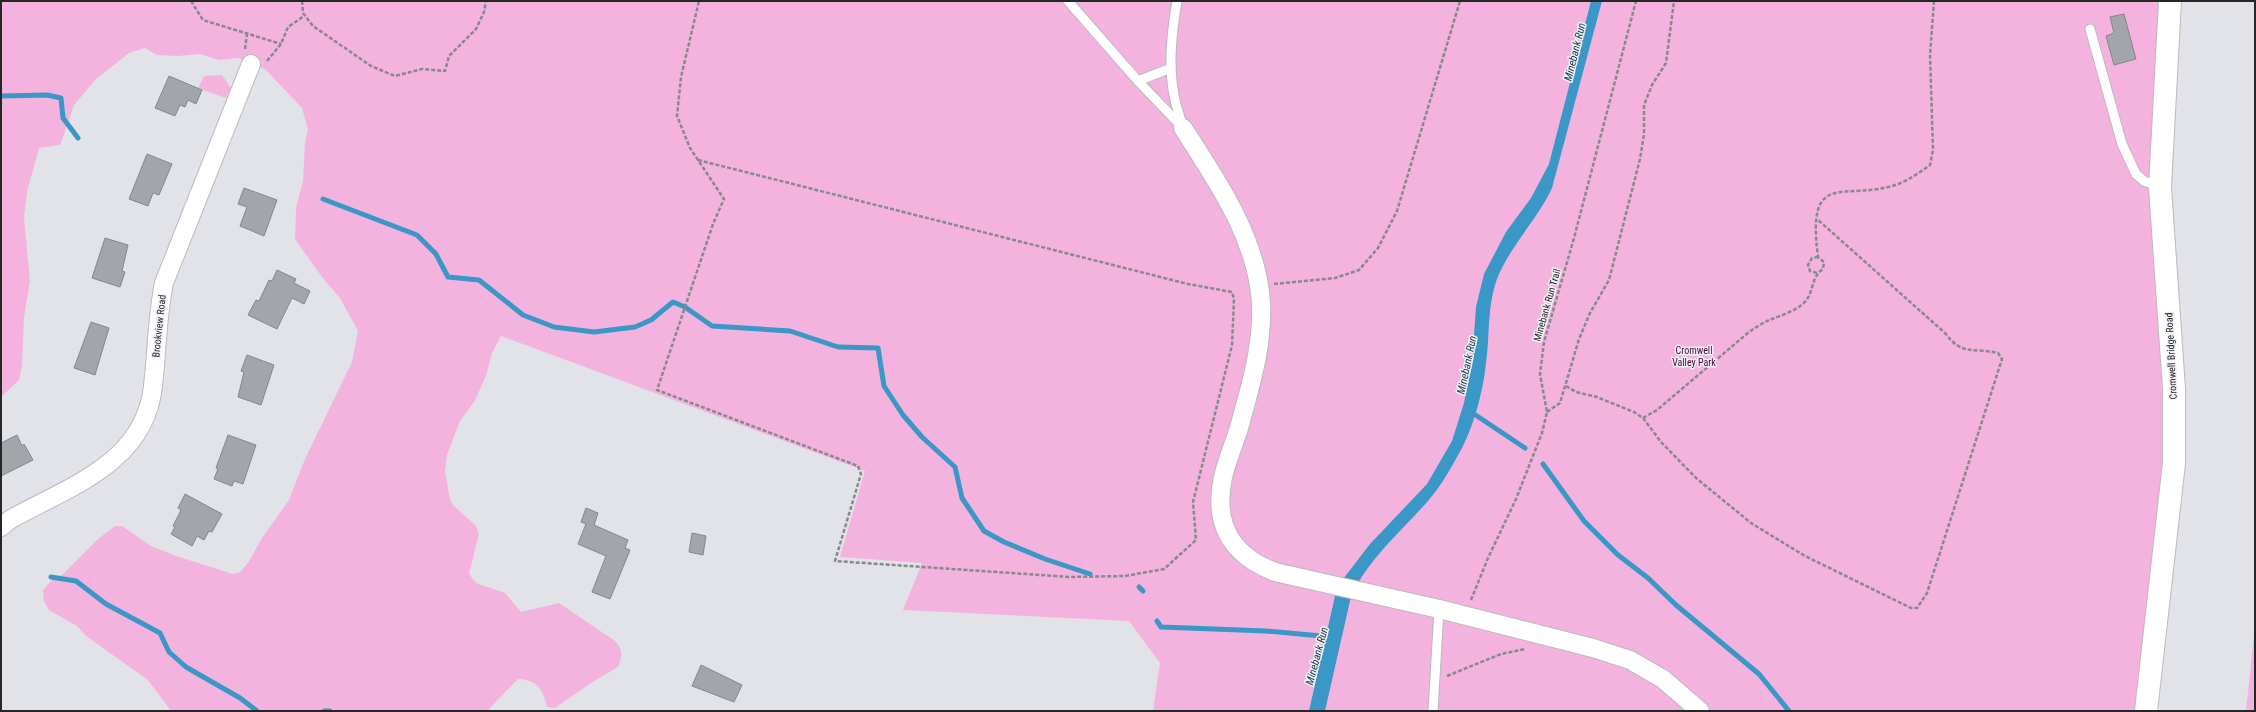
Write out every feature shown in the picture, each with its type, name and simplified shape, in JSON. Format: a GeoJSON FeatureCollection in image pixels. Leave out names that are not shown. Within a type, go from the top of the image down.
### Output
{"type":"FeatureCollection","features":[{"type":"Feature","properties":{"kind":"main road","name":"Cromwell Bridge Road"},"geometry":{"type":"LineString","coordinates":[[2146,711],[2174,463],[2174,389],[2160,187],[2170,1]]}},
{"type":"Feature","properties":{"kind":"street","name":"Brookview Road"},"geometry":{"type":"LineString","coordinates":[[1,527],[11,518],[98,472],[120,455],[137,435],[146,414],[153,388],[159,307],[164,283],[251,64]]}},
{"type":"Feature","properties":{"kind":"street"},"geometry":{"type":"LineString","coordinates":[[1183,128],[1230,202],[1246,242],[1258,285],[1261,302],[1260,334],[1255,368],[1223,477],[1220,500],[1221,518],[1227,533],[1236,547],[1253,562],[1275,572],[1438,609],[1593,648],[1630,660],[1663,679],[1700,711]]}},
{"type":"Feature","properties":{"kind":"lane"},"geometry":{"type":"LineString","coordinates":[[1068,1],[1138,81],[1183,128]]}},
{"type":"Feature","properties":{"kind":"lane"},"geometry":{"type":"LineString","coordinates":[[1177,1],[1173,28],[1171,68],[1174,94],[1183,128]]}},
{"type":"Feature","properties":{"kind":"lane"},"geometry":{"type":"LineString","coordinates":[[2090,29],[2122,144],[2136,174],[2144,181],[2160,187]]}},
{"type":"Feature","properties":{"kind":"lane"},"geometry":{"type":"LineString","coordinates":[[1138,81],[1171,68]]}},
{"type":"Feature","properties":{"kind":"lane"},"geometry":{"type":"LineString","coordinates":[[1433,711],[1438,609]]}},
{"type":"Feature","properties":{"kind":"path"},"geometry":{"type":"LineString","coordinates":[[191,1],[203,20],[281,44],[288,27],[304,16]]}},
{"type":"Feature","properties":{"kind":"path"},"geometry":{"type":"LineString","coordinates":[[302,1],[304,16],[313,26],[330,36],[359,60],[395,76],[422,69],[445,71],[449,56],[476,29],[484,12],[486,1]]}},
{"type":"Feature","properties":{"kind":"path"},"geometry":{"type":"LineString","coordinates":[[698,160],[1188,284],[1232,292],[1234,299],[1232,346],[1193,502],[1196,540],[1164,569],[1125,576],[1070,578],[835,562],[861,474],[858,466],[657,390],[713,224],[724,199],[698,160],[690,148],[677,116],[681,77],[699,1]]}},
{"type":"Feature","properties":{"kind":"path"},"geometry":{"type":"LineString","coordinates":[[1258,285],[1335,278],[1358,270],[1378,248],[1398,211],[1460,1]]}},
{"type":"Feature","properties":{"kind":"path","name":"Minebank Run Trail"},"geometry":{"type":"LineString","coordinates":[[1469,606],[1537,449],[1547,412],[1540,374],[1544,342],[1574,238],[1636,1]]}},
{"type":"Feature","properties":{"kind":"path"},"geometry":{"type":"LineString","coordinates":[[1547,412],[1560,403],[1579,339],[1590,313],[1609,280],[1640,159],[1644,134],[1644,105],[1652,85],[1666,63],[1674,1]]}},
{"type":"Feature","properties":{"kind":"path"},"geometry":{"type":"LineString","coordinates":[[1643,418],[1657,410],[1749,332],[1765,322],[1803,304],[1812,293],[1817,273],[1823,269],[1824,262],[1818,257],[1815,236],[1820,204],[1831,193],[1898,184],[1930,165],[1933,150],[1930,55],[1934,1]]}},
{"type":"Feature","properties":{"kind":"path"},"geometry":{"type":"LineString","coordinates":[[1566,386],[1576,392],[1597,397],[1634,412],[1643,418],[1661,442],[1696,478],[1751,523],[1805,556],[1911,608],[1917,608],[1921,604],[1935,570],[2002,359],[1998,353],[1968,351],[1953,344],[1945,333],[1817,219]]}},
{"type":"Feature","properties":{"kind":"path"},"geometry":{"type":"LineString","coordinates":[[1817,273],[1810,271],[1808,265],[1812,258],[1818,257]]}},
{"type":"Feature","properties":{"kind":"path"},"geometry":{"type":"LineString","coordinates":[[1445,677],[1501,654],[1528,648]]}},
{"type":"Feature","properties":{"kind":"green space","name":"Cromwell Valley Park"},"geometry":{"type":"Polygon","coordinates":[[[1,1],[2161,1],[2166,440],[2137,711],[1153,711],[1160,663],[1129,621],[903,610],[922,563],[840,557],[865,471],[501,336],[492,353],[486,376],[474,402],[460,421],[447,455],[445,471],[450,500],[453,505],[476,526],[479,534],[469,574],[476,583],[505,593],[521,612],[559,603],[618,644],[621,654],[618,667],[591,683],[555,708],[547,707],[541,690],[538,687],[530,681],[518,679],[487,711],[171,711],[148,680],[86,636],[77,626],[49,610],[44,601],[43,590],[51,581],[63,574],[98,539],[115,526],[122,526],[151,546],[176,556],[233,574],[240,572],[248,563],[262,538],[289,500],[305,459],[352,362],[358,331],[340,298],[322,277],[295,239],[296,208],[303,181],[305,143],[308,129],[302,108],[266,70],[249,61],[237,58],[219,60],[200,54],[178,56],[157,55],[145,48],[129,53],[95,80],[74,105],[60,145],[39,148],[27,192],[24,218],[30,281],[24,317],[22,365],[19,380],[1,397],[1,1]]]}},
{"type":"Feature","properties":{"kind":"green space"},"geometry":{"type":"Polygon","coordinates":[[[222,75],[231,88],[226,98],[198,88],[204,76],[222,75]]]}},
{"type":"Feature","properties":{"kind":"green space"},"geometry":{"type":"Polygon","coordinates":[[[2255,626],[2255,711],[2246,711],[2255,626]]]}},
{"type":"Feature","properties":{"kind":"water","name":"Minebank Run"},"geometry":{"type":"Polygon","coordinates":[[[1591,1],[1602,1],[1552,188],[1546,200],[1502,267],[1494,289],[1490,310],[1485,374],[1481,395],[1471,428],[1462,448],[1438,488],[1428,501],[1384,548],[1364,573],[1350,601],[1325,711],[1309,711],[1335,596],[1340,583],[1370,544],[1427,484],[1452,441],[1464,403],[1472,363],[1476,307],[1484,274],[1506,232],[1531,198],[1549,164],[1591,1]]]}},
{"type":"Feature","properties":{"kind":"building"},"geometry":{"type":"Polygon","coordinates":[[[2124,14],[2136,59],[2114,65],[2106,36],[2114,33],[2110,17],[2124,14]]]}},
{"type":"Feature","properties":{"kind":"building"},"geometry":{"type":"Polygon","coordinates":[[[169,76],[202,90],[196,104],[188,100],[185,107],[180,105],[175,116],[155,108],[169,76]]]}},
{"type":"Feature","properties":{"kind":"building"},"geometry":{"type":"Polygon","coordinates":[[[147,154],[172,164],[159,195],[153,193],[148,206],[129,199],[147,154]]]}},
{"type":"Feature","properties":{"kind":"building"},"geometry":{"type":"Polygon","coordinates":[[[244,188],[277,200],[264,236],[240,226],[247,207],[238,204],[244,188]]]}},
{"type":"Feature","properties":{"kind":"building"},"geometry":{"type":"Polygon","coordinates":[[[105,238],[128,245],[122,271],[125,272],[120,287],[92,278],[105,238]]]}},
{"type":"Feature","properties":{"kind":"building"},"geometry":{"type":"Polygon","coordinates":[[[277,270],[296,279],[294,283],[310,291],[304,304],[292,298],[277,329],[248,315],[256,300],[259,301],[269,280],[272,281],[277,270]]]}},
{"type":"Feature","properties":{"kind":"building"},"geometry":{"type":"Polygon","coordinates":[[[91,322],[109,328],[95,375],[74,368],[91,322]]]}},
{"type":"Feature","properties":{"kind":"building"},"geometry":{"type":"Polygon","coordinates":[[[247,355],[274,365],[261,405],[238,397],[244,372],[241,371],[247,355]]]}},
{"type":"Feature","properties":{"kind":"building"},"geometry":{"type":"Polygon","coordinates":[[[17,435],[22,446],[24,444],[33,460],[1,476],[1,443],[17,435]]]}},
{"type":"Feature","properties":{"kind":"building"},"geometry":{"type":"Polygon","coordinates":[[[228,435],[256,445],[243,484],[234,481],[232,486],[214,479],[218,469],[216,468],[228,435]]]}},
{"type":"Feature","properties":{"kind":"building"},"geometry":{"type":"Polygon","coordinates":[[[185,494],[222,514],[212,532],[209,531],[204,540],[197,536],[192,546],[171,534],[175,527],[173,526],[181,510],[178,508],[185,494]]]}},
{"type":"Feature","properties":{"kind":"building"},"geometry":{"type":"Polygon","coordinates":[[[586,508],[598,513],[594,525],[628,540],[625,548],[630,550],[610,599],[592,592],[606,556],[578,544],[586,524],[581,522],[586,508]]]}},
{"type":"Feature","properties":{"kind":"building"},"geometry":{"type":"Polygon","coordinates":[[[692,533],[706,536],[703,555],[689,552],[692,533]]]}},
{"type":"Feature","properties":{"kind":"building"},"geometry":{"type":"Polygon","coordinates":[[[701,665],[742,685],[734,702],[692,686],[701,665]]]}},
{"type":"Feature","properties":{"kind":"waterway"},"geometry":{"type":"LineString","coordinates":[[1,96],[47,95],[61,98],[63,118],[78,138]]}},
{"type":"Feature","properties":{"kind":"waterway"},"geometry":{"type":"LineString","coordinates":[[323,199],[417,235],[436,254],[448,277],[479,280],[523,315],[554,327],[594,332],[635,327],[651,320],[673,302],[685,307],[712,326],[790,331],[838,347],[878,348],[884,386],[903,415],[922,437],[955,467],[962,498],[984,531],[1004,542],[1045,559],[1090,574]]}},
{"type":"Feature","properties":{"kind":"waterway"},"geometry":{"type":"LineString","coordinates":[[1471,412],[1525,448]]}},
{"type":"Feature","properties":{"kind":"waterway"},"geometry":{"type":"LineString","coordinates":[[1543,464],[1584,521],[1618,555],[1648,578],[1676,605],[1759,674],[1789,711]]}},
{"type":"Feature","properties":{"kind":"waterway"},"geometry":{"type":"LineString","coordinates":[[51,577],[76,581],[106,604],[160,633],[169,652],[186,667],[240,698],[257,711]]}},
{"type":"Feature","properties":{"kind":"waterway"},"geometry":{"type":"LineString","coordinates":[[1139,587],[1143,591]]}},
{"type":"Feature","properties":{"kind":"waterway"},"geometry":{"type":"LineString","coordinates":[[1157,621],[1161,627],[1266,631],[1332,637]]}},
{"type":"Feature","properties":{"kind":"waterway"},"geometry":{"type":"LineString","coordinates":[[324,711],[330,711]]}}]}
